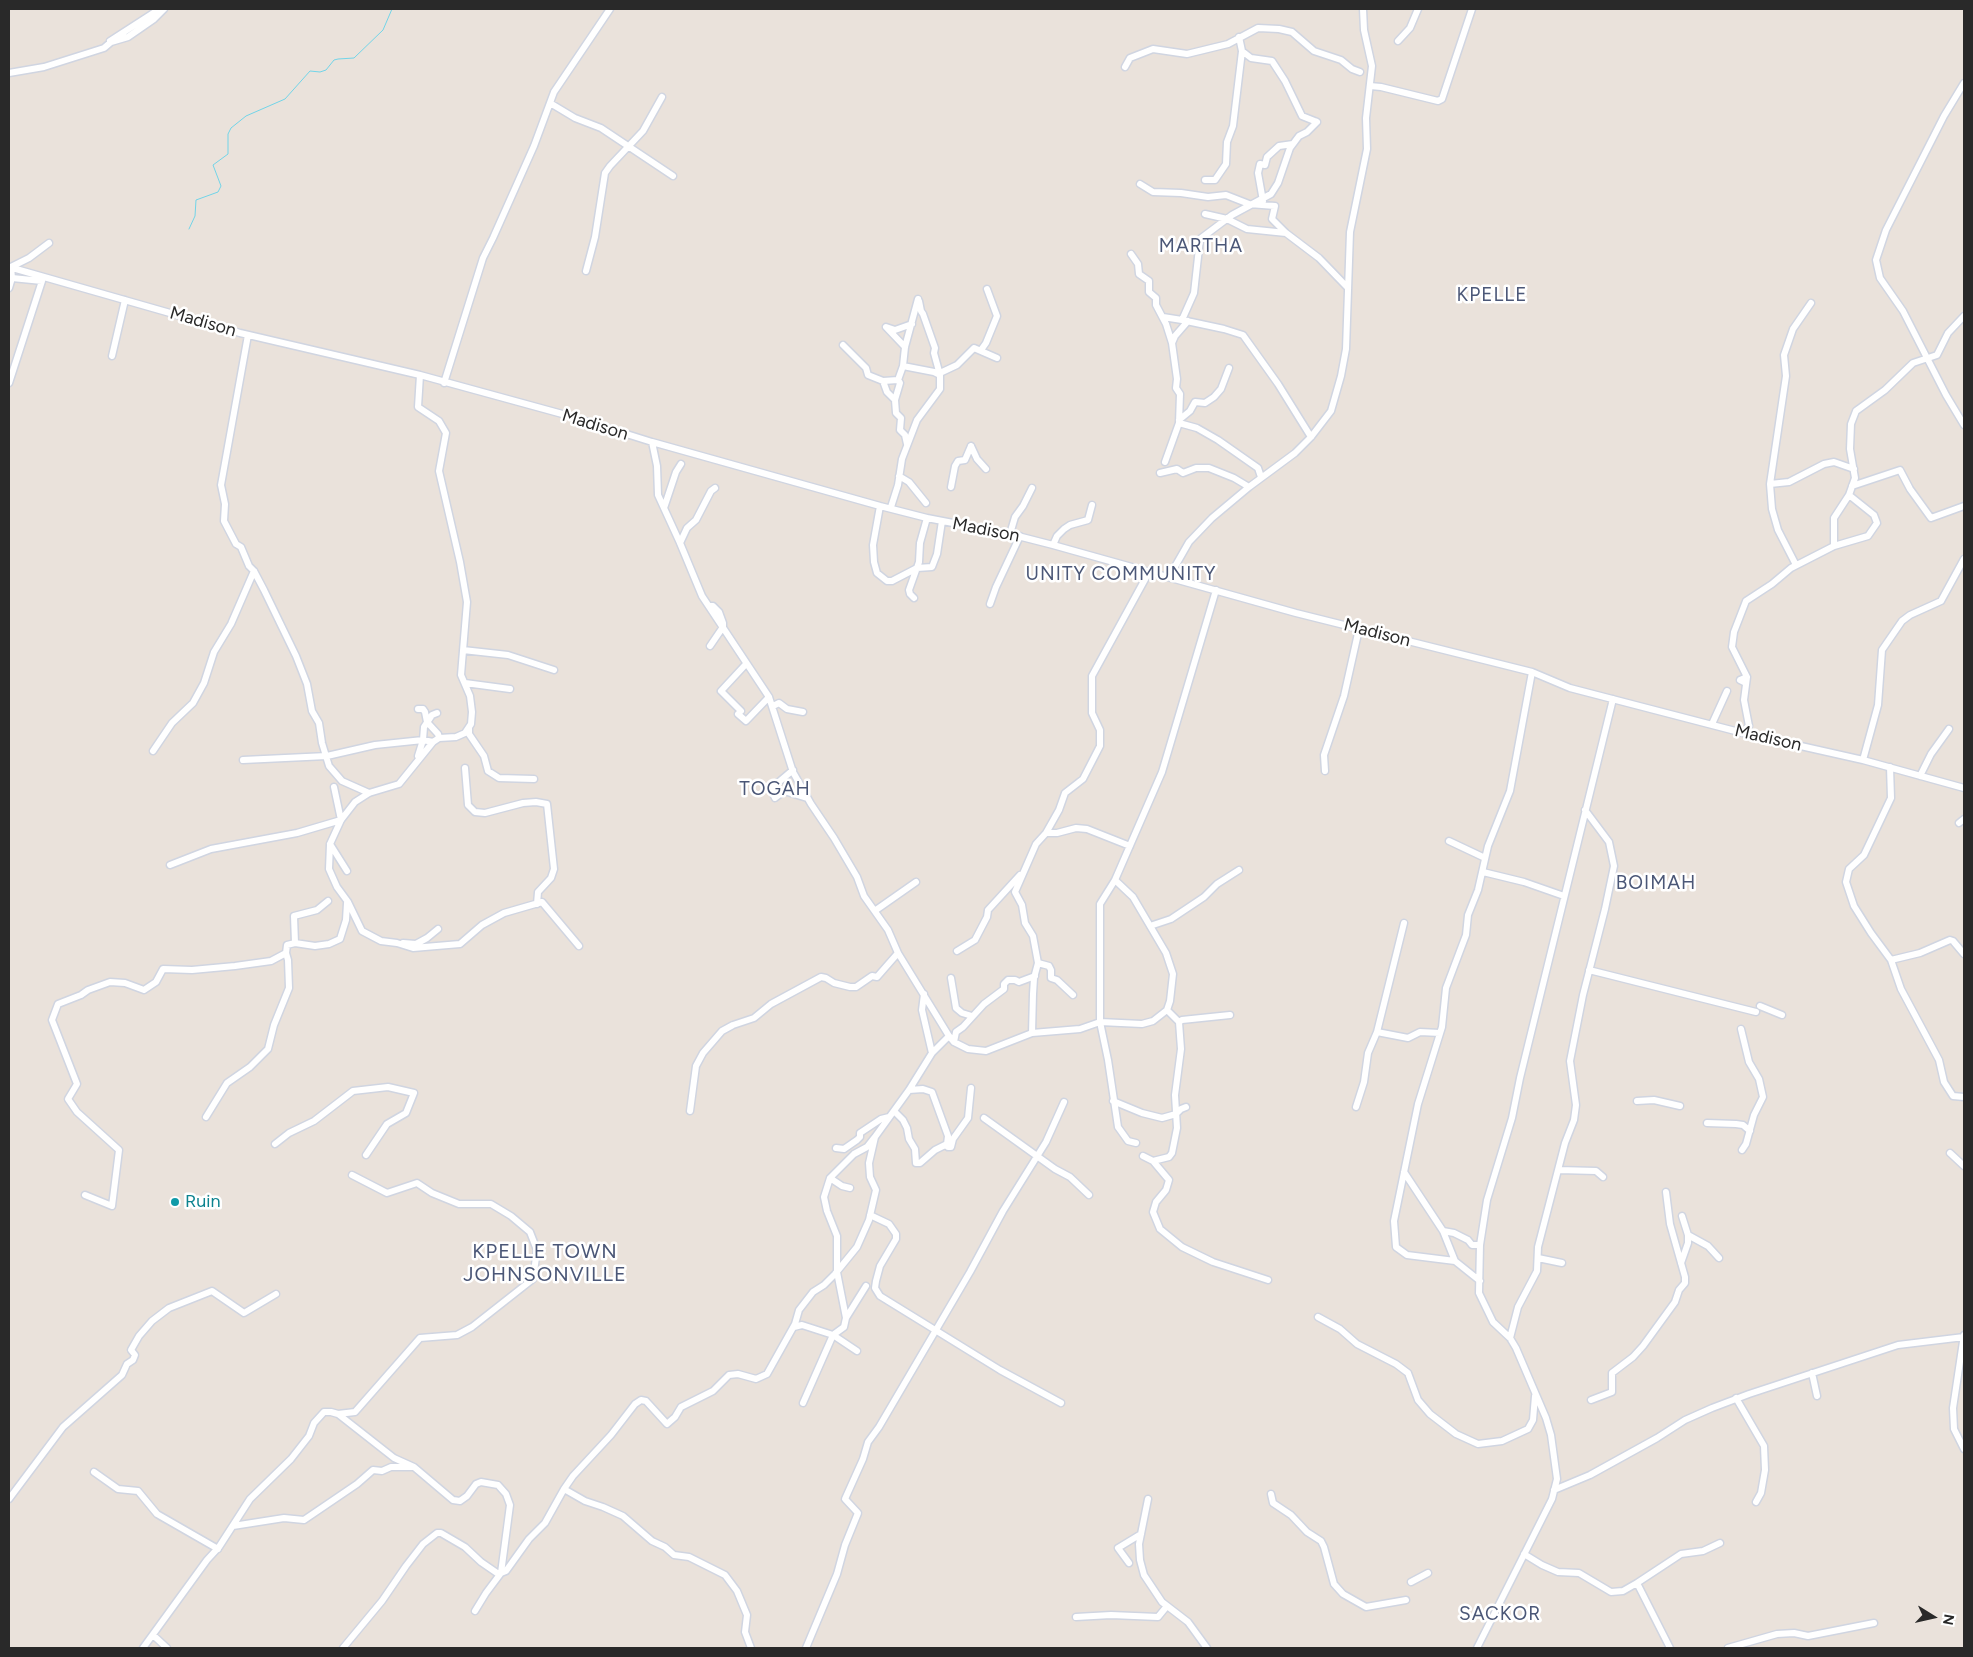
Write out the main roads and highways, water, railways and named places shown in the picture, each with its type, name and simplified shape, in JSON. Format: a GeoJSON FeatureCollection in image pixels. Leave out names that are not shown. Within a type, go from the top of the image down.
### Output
{"type":"FeatureCollection","features":[{"type":"Feature","properties":{"kind":"waterway"},"geometry":{"type":"LineString","coordinates":[[189,229],[195,216],[196,200],[218,192],[221,186],[213,165],[228,154],[228,134],[231,128],[246,116],[285,99],[310,71],[320,72],[326,70],[334,60],[354,58],[383,30],[392,9]]}},
{"type":"Feature","properties":{"kind":"place","name":"Ruin"},"geometry":{"type":"Point","coordinates":[175,1202]}},
{"type":"Feature","properties":{"kind":"district","name":"MARTHA"},"geometry":{"type":"Point","coordinates":[1201,246]}},
{"type":"Feature","properties":{"kind":"district","name":"KPELLE"},"geometry":{"type":"Point","coordinates":[1492,295]}},
{"type":"Feature","properties":{"kind":"district","name":"UNITY COMMUNITY"},"geometry":{"type":"Point","coordinates":[1121,574]}},
{"type":"Feature","properties":{"kind":"district","name":"TOGAH"},"geometry":{"type":"Point","coordinates":[775,789]}},
{"type":"Feature","properties":{"kind":"district","name":"BOIMAH"},"geometry":{"type":"Point","coordinates":[1656,883]}},
{"type":"Feature","properties":{"kind":"district","name":"KPELLE TOWN JOHNSONVILLE"},"geometry":{"type":"Point","coordinates":[545,1264]}},
{"type":"Feature","properties":{"kind":"district","name":"SACKOR"},"geometry":{"type":"Point","coordinates":[1500,1614]}}]}
